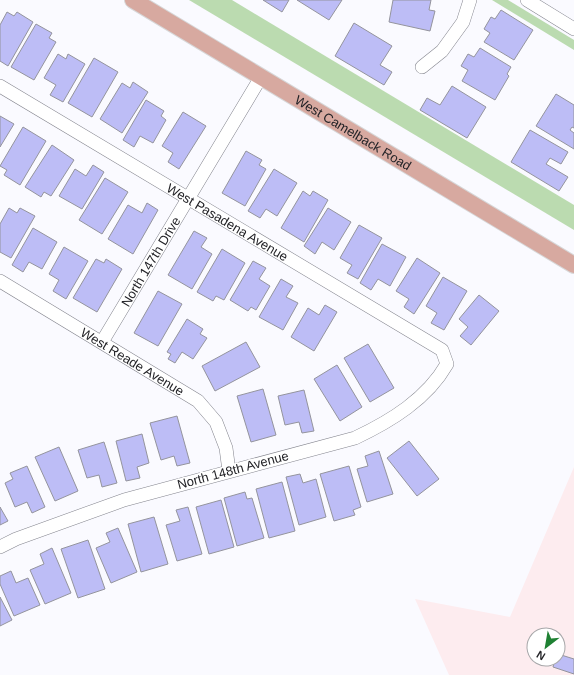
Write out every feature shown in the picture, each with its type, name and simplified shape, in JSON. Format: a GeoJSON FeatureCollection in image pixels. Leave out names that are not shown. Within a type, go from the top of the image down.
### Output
{"type":"FeatureCollection","features":[{"type":"Feature","properties":{"kind":"main road","name":"West Camelback Road"},"geometry":{"type":"LineString","coordinates":[[133,0],[574,265]]}},
{"type":"Feature","properties":{"kind":"street"},"geometry":{"type":"LineString","coordinates":[[422,66],[442,51],[463,22],[470,0]]}},
{"type":"Feature","properties":{"kind":"street"},"geometry":{"type":"LineString","coordinates":[[527,0],[574,28]]}},
{"type":"Feature","properties":{"kind":"street","name":"North 147th Drive"},"geometry":{"type":"LineString","coordinates":[[102,342],[261,77]]}},
{"type":"Feature","properties":{"kind":"street","name":"West Pasadena Avenue"},"geometry":{"type":"LineString","coordinates":[[0,86],[442,350],[447,364]]}},
{"type":"Feature","properties":{"kind":"street","name":"West Reade Avenue"},"geometry":{"type":"LineString","coordinates":[[0,281],[198,401],[216,422],[226,448],[229,471]]}},
{"type":"Feature","properties":{"kind":"street","name":"North 148th Avenue"},"geometry":{"type":"LineString","coordinates":[[0,547],[16,539],[124,500],[229,471],[330,446],[355,438],[382,425],[412,404],[438,378],[447,364]]}},
{"type":"Feature","properties":{"kind":"shaded area"},"geometry":{"type":"Polygon","coordinates":[[[574,467],[574,675],[449,675],[415,599],[510,617],[574,467]]]}},
{"type":"Feature","properties":{"kind":"green space"},"geometry":{"type":"Polygon","coordinates":[[[189,0],[232,0],[574,205],[574,230],[189,0]]]}},
{"type":"Feature","properties":{"kind":"green space"},"geometry":{"type":"Polygon","coordinates":[[[492,0],[508,0],[574,40],[574,50],[492,0]]]}},
{"type":"Feature","properties":{"kind":"building"},"geometry":{"type":"Polygon","coordinates":[[[263,0],[289,0],[282,12],[263,0]]]}},
{"type":"Feature","properties":{"kind":"building"},"geometry":{"type":"Polygon","coordinates":[[[297,0],[342,0],[329,20],[297,0]]]}},
{"type":"Feature","properties":{"kind":"building"},"geometry":{"type":"Polygon","coordinates":[[[393,0],[431,0],[429,10],[435,11],[430,31],[389,22],[393,0]]]}},
{"type":"Feature","properties":{"kind":"building"},"geometry":{"type":"Polygon","coordinates":[[[501,10],[533,30],[514,60],[484,42],[490,33],[484,29],[491,17],[495,19],[501,10]]]}},
{"type":"Feature","properties":{"kind":"building"},"geometry":{"type":"Polygon","coordinates":[[[7,12],[14,16],[17,12],[33,22],[8,66],[0,61],[0,25],[7,12]]]}},
{"type":"Feature","properties":{"kind":"building"},"geometry":{"type":"Polygon","coordinates":[[[354,23],[392,46],[380,65],[392,72],[384,85],[335,56],[354,23]]]}},
{"type":"Feature","properties":{"kind":"building"},"geometry":{"type":"Polygon","coordinates":[[[36,24],[52,33],[49,38],[56,42],[34,80],[11,67],[36,24]]]}},
{"type":"Feature","properties":{"kind":"building"},"geometry":{"type":"Polygon","coordinates":[[[480,48],[511,67],[507,74],[509,76],[495,100],[462,81],[468,70],[461,66],[468,54],[474,57],[480,48]]]}},
{"type":"Feature","properties":{"kind":"building"},"geometry":{"type":"Polygon","coordinates":[[[58,54],[66,59],[68,54],[85,64],[63,102],[50,95],[56,85],[44,78],[58,54]]]}},
{"type":"Feature","properties":{"kind":"building"},"geometry":{"type":"Polygon","coordinates":[[[94,58],[118,72],[92,117],[68,103],[94,58]]]}},
{"type":"Feature","properties":{"kind":"building"},"geometry":{"type":"Polygon","coordinates":[[[133,82],[148,92],[122,133],[100,119],[122,83],[130,88],[133,82]]]}},
{"type":"Feature","properties":{"kind":"building"},"geometry":{"type":"Polygon","coordinates":[[[452,86],[486,107],[467,138],[420,110],[427,98],[440,105],[452,86]]]}},
{"type":"Feature","properties":{"kind":"building"},"geometry":{"type":"Polygon","coordinates":[[[556,94],[574,105],[574,128],[572,127],[570,130],[574,133],[574,149],[536,126],[556,94]]]}},
{"type":"Feature","properties":{"kind":"building"},"geometry":{"type":"Polygon","coordinates":[[[146,100],[164,111],[161,116],[166,120],[153,143],[140,136],[134,147],[123,140],[146,100]]]}},
{"type":"Feature","properties":{"kind":"building"},"geometry":{"type":"Polygon","coordinates":[[[183,112],[206,126],[179,169],[168,162],[173,153],[162,146],[183,112]]]}},
{"type":"Feature","properties":{"kind":"building"},"geometry":{"type":"Polygon","coordinates":[[[0,116],[14,124],[0,147],[0,116]]]}},
{"type":"Feature","properties":{"kind":"building"},"geometry":{"type":"Polygon","coordinates":[[[23,127],[46,141],[20,185],[4,175],[7,170],[0,166],[23,127]]]}},
{"type":"Feature","properties":{"kind":"building"},"geometry":{"type":"Polygon","coordinates":[[[530,130],[568,152],[561,164],[550,158],[546,164],[568,177],[559,191],[511,162],[530,130]]]}},
{"type":"Feature","properties":{"kind":"building"},"geometry":{"type":"Polygon","coordinates":[[[52,145],[74,160],[51,196],[44,192],[41,197],[25,187],[52,145]]]}},
{"type":"Feature","properties":{"kind":"building"},"geometry":{"type":"Polygon","coordinates":[[[246,151],[262,160],[259,165],[266,169],[245,206],[222,193],[246,151]]]}},
{"type":"Feature","properties":{"kind":"building"},"geometry":{"type":"Polygon","coordinates":[[[93,165],[104,172],[82,209],[59,196],[75,169],[86,176],[93,165]]]}},
{"type":"Feature","properties":{"kind":"building"},"geometry":{"type":"Polygon","coordinates":[[[274,169],[297,183],[277,216],[266,209],[260,218],[248,211],[274,169]]]}},
{"type":"Feature","properties":{"kind":"building"},"geometry":{"type":"Polygon","coordinates":[[[105,178],[128,192],[102,234],[79,220],[105,178]]]}},
{"type":"Feature","properties":{"kind":"building"},"geometry":{"type":"Polygon","coordinates":[[[303,191],[310,196],[313,191],[328,200],[304,242],[281,228],[303,191]]]}},
{"type":"Feature","properties":{"kind":"building"},"geometry":{"type":"Polygon","coordinates":[[[147,203],[158,210],[133,254],[108,239],[128,205],[142,213],[147,203]]]}},
{"type":"Feature","properties":{"kind":"building"},"geometry":{"type":"Polygon","coordinates":[[[9,208],[17,213],[20,208],[35,216],[11,258],[0,252],[0,224],[9,208]]]}},
{"type":"Feature","properties":{"kind":"building"},"geometry":{"type":"Polygon","coordinates":[[[328,208],[351,222],[334,250],[322,242],[315,254],[304,246],[328,208]]]}},
{"type":"Feature","properties":{"kind":"building"},"geometry":{"type":"Polygon","coordinates":[[[359,225],[382,238],[358,279],[347,273],[352,265],[340,258],[359,225]]]}},
{"type":"Feature","properties":{"kind":"building"},"geometry":{"type":"Polygon","coordinates":[[[33,228],[57,242],[42,269],[29,262],[23,272],[12,265],[33,228]]]}},
{"type":"Feature","properties":{"kind":"building"},"geometry":{"type":"Polygon","coordinates":[[[194,231],[207,238],[201,247],[212,254],[192,289],[168,275],[194,231]]]}},
{"type":"Feature","properties":{"kind":"building"},"geometry":{"type":"Polygon","coordinates":[[[382,244],[406,257],[390,286],[378,279],[371,290],[360,283],[382,244]]]}},
{"type":"Feature","properties":{"kind":"building"},"geometry":{"type":"Polygon","coordinates":[[[64,247],[88,261],[66,299],[53,291],[59,280],[49,274],[64,247]]]}},
{"type":"Feature","properties":{"kind":"building"},"geometry":{"type":"Polygon","coordinates":[[[222,249],[245,263],[224,300],[216,296],[213,301],[197,292],[222,249]]]}},
{"type":"Feature","properties":{"kind":"building"},"geometry":{"type":"Polygon","coordinates":[[[417,258],[440,273],[414,314],[404,307],[409,299],[396,291],[417,258]]]}},
{"type":"Feature","properties":{"kind":"building"},"geometry":{"type":"Polygon","coordinates":[[[96,259],[104,263],[106,259],[122,269],[97,312],[73,298],[96,259]]]}},
{"type":"Feature","properties":{"kind":"building"},"geometry":{"type":"Polygon","coordinates":[[[253,261],[266,268],[259,279],[270,286],[256,310],[251,307],[248,311],[230,300],[253,261]]]}},
{"type":"Feature","properties":{"kind":"building"},"geometry":{"type":"Polygon","coordinates":[[[443,277],[467,291],[444,330],[431,323],[437,313],[426,306],[443,277]]]}},
{"type":"Feature","properties":{"kind":"building"},"geometry":{"type":"Polygon","coordinates":[[[281,279],[293,286],[286,297],[298,303],[283,330],[259,317],[281,279]]]}},
{"type":"Feature","properties":{"kind":"building"},"geometry":{"type":"Polygon","coordinates":[[[158,291],[182,304],[158,346],[134,333],[158,291]]]}},
{"type":"Feature","properties":{"kind":"building"},"geometry":{"type":"Polygon","coordinates":[[[479,295],[499,311],[471,345],[460,336],[468,327],[459,319],[479,295]]]}},
{"type":"Feature","properties":{"kind":"building"},"geometry":{"type":"Polygon","coordinates":[[[325,305],[337,312],[314,351],[291,337],[308,308],[319,315],[325,305]]]}},
{"type":"Feature","properties":{"kind":"building"},"geometry":{"type":"Polygon","coordinates":[[[187,319],[203,329],[200,334],[207,338],[193,359],[182,352],[175,363],[168,359],[171,354],[167,352],[187,319]]]}},
{"type":"Feature","properties":{"kind":"building"},"geometry":{"type":"Polygon","coordinates":[[[246,342],[260,367],[215,391],[202,366],[246,342]]]}},
{"type":"Feature","properties":{"kind":"building"},"geometry":{"type":"Polygon","coordinates":[[[368,344],[394,388],[370,402],[344,358],[368,344]]]}},
{"type":"Feature","properties":{"kind":"building"},"geometry":{"type":"Polygon","coordinates":[[[337,365],[362,407],[340,421],[314,379],[337,365]]]}},
{"type":"Feature","properties":{"kind":"building"},"geometry":{"type":"Polygon","coordinates":[[[263,389],[276,435],[251,442],[237,396],[263,389]]]}},
{"type":"Feature","properties":{"kind":"building"},"geometry":{"type":"Polygon","coordinates":[[[304,390],[314,431],[302,433],[299,422],[285,425],[278,396],[304,390]]]}},
{"type":"Feature","properties":{"kind":"building"},"geometry":{"type":"Polygon","coordinates":[[[177,416],[190,463],[177,466],[174,456],[161,460],[150,423],[177,416]]]}},
{"type":"Feature","properties":{"kind":"building"},"geometry":{"type":"Polygon","coordinates":[[[142,434],[149,463],[137,467],[140,478],[126,481],[116,441],[142,434]]]}},
{"type":"Feature","properties":{"kind":"building"},"geometry":{"type":"Polygon","coordinates":[[[409,441],[439,479],[417,496],[387,458],[409,441]]]}},
{"type":"Feature","properties":{"kind":"building"},"geometry":{"type":"Polygon","coordinates":[[[104,442],[117,483],[102,487],[99,475],[87,478],[78,450],[104,442]]]}},
{"type":"Feature","properties":{"kind":"building"},"geometry":{"type":"Polygon","coordinates":[[[59,447],[78,491],[55,501],[35,457],[59,447]]]}},
{"type":"Feature","properties":{"kind":"building"},"geometry":{"type":"Polygon","coordinates":[[[379,451],[393,494],[367,502],[357,469],[368,466],[365,456],[379,451]]]}},
{"type":"Feature","properties":{"kind":"building"},"geometry":{"type":"Polygon","coordinates":[[[27,466],[45,507],[32,513],[27,502],[15,507],[5,483],[13,479],[10,473],[27,466]]]}},
{"type":"Feature","properties":{"kind":"building"},"geometry":{"type":"Polygon","coordinates":[[[349,466],[361,507],[353,510],[355,515],[334,521],[320,474],[349,466]]]}},
{"type":"Feature","properties":{"kind":"building"},"geometry":{"type":"Polygon","coordinates":[[[300,474],[303,483],[316,479],[326,517],[299,525],[286,477],[300,474]]]}},
{"type":"Feature","properties":{"kind":"building"},"geometry":{"type":"Polygon","coordinates":[[[282,482],[295,531],[269,538],[256,489],[282,482]]]}},
{"type":"Feature","properties":{"kind":"building"},"geometry":{"type":"Polygon","coordinates":[[[245,492],[247,499],[252,498],[264,538],[237,546],[224,498],[245,492]]]}},
{"type":"Feature","properties":{"kind":"building"},"geometry":{"type":"Polygon","coordinates":[[[221,500],[234,547],[209,554],[196,507],[221,500]]]}},
{"type":"Feature","properties":{"kind":"building"},"geometry":{"type":"Polygon","coordinates":[[[0,507],[8,521],[0,525],[0,507]]]}},
{"type":"Feature","properties":{"kind":"building"},"geometry":{"type":"Polygon","coordinates":[[[188,507],[202,554],[177,561],[166,525],[180,521],[176,510],[188,507]]]}},
{"type":"Feature","properties":{"kind":"building"},"geometry":{"type":"Polygon","coordinates":[[[154,517],[168,564],[141,572],[128,524],[154,517]]]}},
{"type":"Feature","properties":{"kind":"building"},"geometry":{"type":"Polygon","coordinates":[[[118,528],[137,572],[111,583],[96,548],[110,542],[106,533],[118,528]]]}},
{"type":"Feature","properties":{"kind":"building"},"geometry":{"type":"Polygon","coordinates":[[[88,540],[105,589],[78,598],[61,549],[88,540]]]}},
{"type":"Feature","properties":{"kind":"building"},"geometry":{"type":"Polygon","coordinates":[[[52,548],[71,593],[45,604],[30,570],[44,564],[40,554],[52,548]]]}},
{"type":"Feature","properties":{"kind":"building"},"geometry":{"type":"Polygon","coordinates":[[[11,571],[16,583],[28,578],[40,605],[14,616],[0,584],[0,576],[11,571]]]}},
{"type":"Feature","properties":{"kind":"building"},"geometry":{"type":"Polygon","coordinates":[[[0,597],[12,620],[0,626],[0,597]]]}},
{"type":"Feature","properties":{"kind":"building"},"geometry":{"type":"Polygon","coordinates":[[[566,656],[574,659],[574,674],[553,667],[566,667],[566,656]]]}}]}
